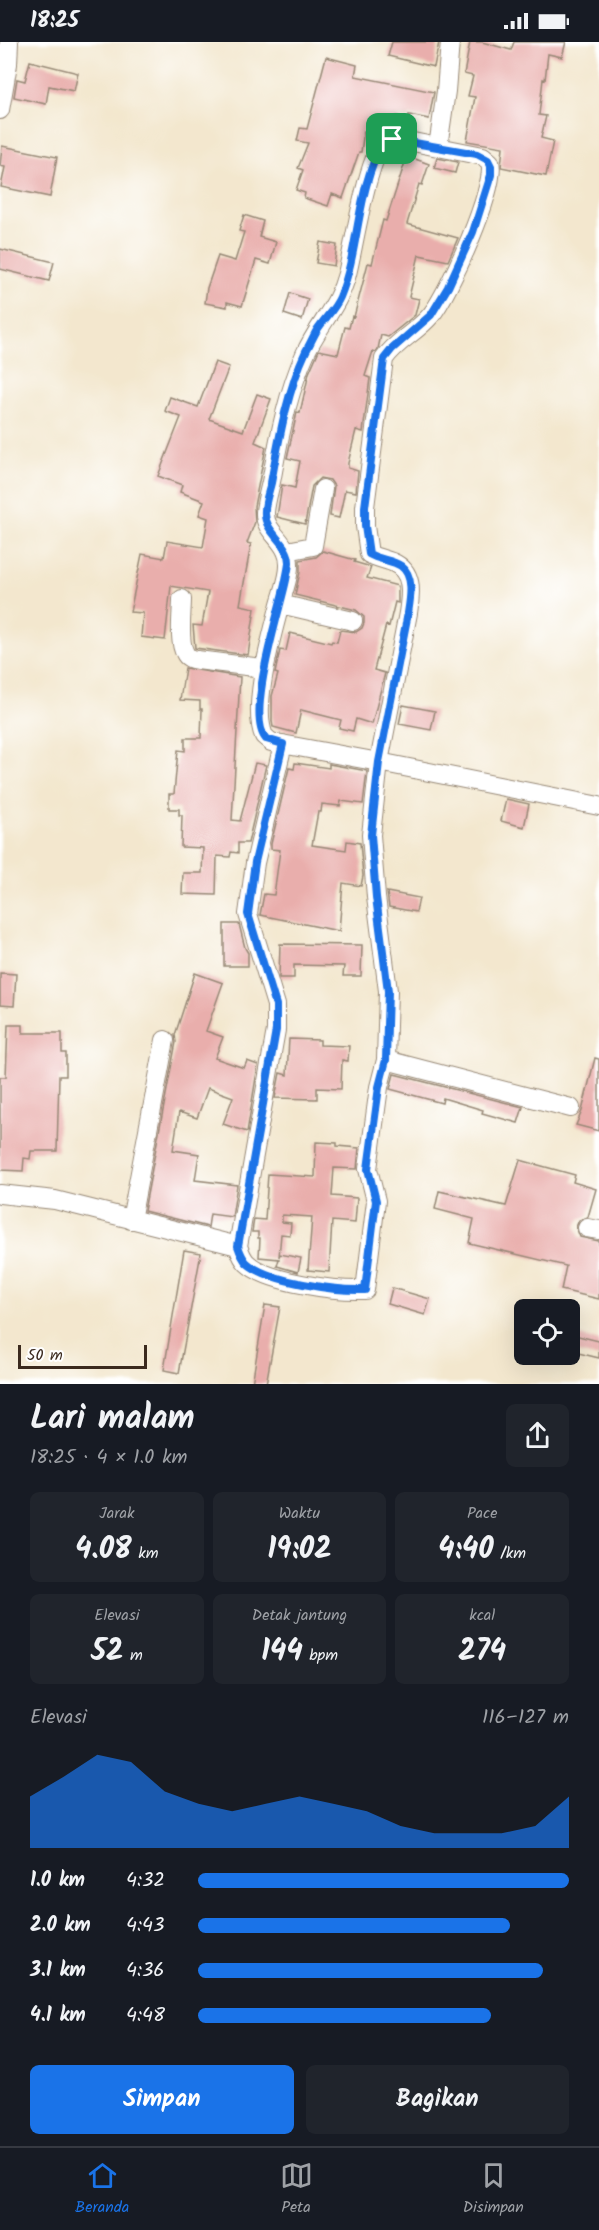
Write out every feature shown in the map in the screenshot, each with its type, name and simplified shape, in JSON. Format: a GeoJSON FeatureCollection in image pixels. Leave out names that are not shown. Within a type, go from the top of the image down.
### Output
{"type":"FeatureCollection","features":[{"type":"Feature","properties":{"kind":"street"},"geometry":{"type":"LineString","coordinates":[[0,110],[8,64],[9,42]]}},
{"type":"Feature","properties":{"kind":"street"},"geometry":{"type":"LineString","coordinates":[[438,147],[450,42]]}},
{"type":"Feature","properties":{"kind":"street"},"geometry":{"type":"LineString","coordinates":[[283,744],[255,862],[248,914],[276,1005],[276,1030],[238,1246],[248,1264],[268,1274],[327,1288],[365,1290],[376,1201],[368,1169],[379,1087],[386,1060],[388,991],[371,835],[379,762],[410,592],[407,573],[401,566],[369,554],[365,532],[365,507],[384,359],[392,349],[431,315],[444,294],[473,232],[491,175],[491,166],[486,158],[477,154],[392,139],[383,143],[378,154],[366,189],[347,274],[339,299],[316,331],[305,354],[290,398],[277,450],[265,514],[269,528],[286,551],[289,561],[263,668],[262,733],[271,742],[283,744],[379,762],[599,806]]}},
{"type":"Feature","properties":{"kind":"street"},"geometry":{"type":"LineString","coordinates":[[286,551],[313,546],[323,489]]}},
{"type":"Feature","properties":{"kind":"street"},"geometry":{"type":"LineString","coordinates":[[182,599],[182,643],[188,657],[263,668]]}},
{"type":"Feature","properties":{"kind":"street"},"geometry":{"type":"LineString","coordinates":[[280,604],[353,621]]}},
{"type":"Feature","properties":{"kind":"street"},"geometry":{"type":"LineString","coordinates":[[131,1220],[165,1040]]}},
{"type":"Feature","properties":{"kind":"street"},"geometry":{"type":"LineString","coordinates":[[386,1060],[571,1108]]}},
{"type":"Feature","properties":{"kind":"street"},"geometry":{"type":"LineString","coordinates":[[0,1194],[55,1200],[238,1246]]}},
{"type":"Feature","properties":{"kind":"building"},"geometry":{"type":"Polygon","coordinates":[[[392,42],[439,42],[434,67],[388,56],[392,42]]]}},
{"type":"Feature","properties":{"kind":"building"},"geometry":{"type":"Polygon","coordinates":[[[470,42],[482,42],[511,50],[514,42],[566,42],[562,57],[548,54],[545,80],[543,79],[539,115],[546,116],[541,138],[553,141],[546,176],[501,167],[503,147],[467,141],[475,97],[468,96],[473,76],[464,74],[470,42]]]}},
{"type":"Feature","properties":{"kind":"building"},"geometry":{"type":"Polygon","coordinates":[[[326,57],[357,65],[355,76],[434,92],[429,119],[409,115],[409,118],[397,116],[396,128],[381,130],[377,134],[364,131],[361,152],[359,152],[343,198],[332,194],[328,206],[304,198],[305,193],[296,190],[303,170],[298,168],[308,143],[297,141],[300,128],[307,129],[326,57]]]}},
{"type":"Feature","properties":{"kind":"building"},"geometry":{"type":"Polygon","coordinates":[[[30,61],[78,73],[74,91],[49,86],[46,104],[14,97],[17,79],[25,81],[30,61]]]}},
{"type":"Feature","properties":{"kind":"building"},"geometry":{"type":"Polygon","coordinates":[[[2,146],[57,157],[50,197],[1,187],[5,167],[0,166],[2,146]]]}},
{"type":"Feature","properties":{"kind":"building"},"geometry":{"type":"Polygon","coordinates":[[[407,156],[429,164],[422,185],[419,184],[407,224],[458,238],[448,261],[419,255],[409,297],[419,299],[415,315],[388,337],[381,335],[378,349],[376,352],[373,351],[365,376],[370,378],[363,432],[356,430],[348,463],[348,468],[358,471],[356,492],[345,490],[339,518],[330,516],[334,486],[330,480],[320,478],[312,486],[305,524],[277,517],[282,485],[295,488],[300,461],[287,458],[297,412],[300,413],[309,373],[319,350],[338,354],[345,327],[349,328],[352,316],[354,317],[368,263],[372,264],[383,220],[386,221],[407,156]]]}},
{"type":"Feature","properties":{"kind":"building"},"geometry":{"type":"Polygon","coordinates":[[[437,158],[458,162],[455,173],[434,168],[437,158]]]}},
{"type":"Feature","properties":{"kind":"building"},"geometry":{"type":"Polygon","coordinates":[[[244,215],[263,221],[259,237],[276,242],[270,264],[256,260],[242,306],[227,302],[227,307],[205,303],[207,288],[218,256],[235,261],[244,232],[239,231],[244,215]]]}},
{"type":"Feature","properties":{"kind":"building"},"geometry":{"type":"Polygon","coordinates":[[[320,242],[337,245],[334,266],[316,263],[320,242]]]}},
{"type":"Feature","properties":{"kind":"building"},"geometry":{"type":"Polygon","coordinates":[[[0,249],[54,262],[49,281],[0,269],[0,249]]]}},
{"type":"Feature","properties":{"kind":"building"},"geometry":{"type":"Polygon","coordinates":[[[290,293],[308,299],[302,320],[284,314],[290,293]]]}},
{"type":"Feature","properties":{"kind":"building"},"geometry":{"type":"Polygon","coordinates":[[[215,362],[229,367],[209,419],[243,431],[257,394],[271,399],[255,442],[266,447],[254,506],[255,522],[247,543],[251,544],[240,605],[255,608],[248,655],[195,648],[193,625],[202,626],[208,592],[171,586],[165,640],[141,637],[143,613],[130,612],[142,554],[164,558],[167,541],[203,547],[208,518],[199,515],[204,501],[180,492],[182,485],[158,476],[181,417],[165,411],[170,397],[198,407],[215,362]]]}},
{"type":"Feature","properties":{"kind":"building"},"geometry":{"type":"Polygon","coordinates":[[[323,551],[371,567],[367,578],[398,586],[398,603],[395,602],[389,626],[386,625],[374,670],[385,673],[372,724],[356,719],[353,731],[339,728],[341,720],[301,710],[296,733],[273,727],[272,721],[272,696],[278,674],[275,673],[280,650],[286,651],[290,633],[331,643],[332,641],[337,642],[340,630],[356,632],[362,628],[364,623],[364,617],[356,610],[295,595],[300,560],[316,557],[323,551]]]}},
{"type":"Feature","properties":{"kind":"building"},"geometry":{"type":"Polygon","coordinates":[[[185,668],[240,677],[232,820],[240,821],[255,763],[266,765],[248,843],[238,843],[238,853],[231,852],[230,857],[217,856],[216,895],[182,894],[183,873],[202,873],[203,848],[181,847],[182,815],[179,815],[179,809],[169,809],[169,794],[174,794],[178,750],[185,751],[185,738],[201,738],[200,701],[180,700],[185,668]]]}},
{"type":"Feature","properties":{"kind":"building"},"geometry":{"type":"Polygon","coordinates":[[[403,705],[435,711],[431,730],[399,724],[403,705]]]}},
{"type":"Feature","properties":{"kind":"building"},"geometry":{"type":"Polygon","coordinates":[[[295,763],[329,768],[329,764],[367,771],[363,804],[341,801],[340,806],[322,804],[321,812],[318,812],[312,845],[346,850],[347,841],[360,843],[363,876],[361,886],[343,883],[339,931],[260,915],[264,894],[274,895],[280,850],[271,849],[271,844],[289,768],[294,769],[295,763]]]}},
{"type":"Feature","properties":{"kind":"building"},"geometry":{"type":"Polygon","coordinates":[[[506,799],[529,804],[524,827],[501,821],[506,799]]]}},
{"type":"Feature","properties":{"kind":"building"},"geometry":{"type":"Polygon","coordinates":[[[387,892],[419,898],[416,912],[389,907],[387,892]]]}},
{"type":"Feature","properties":{"kind":"building"},"geometry":{"type":"Polygon","coordinates":[[[224,924],[239,924],[248,953],[248,966],[224,966],[224,924]]]}},
{"type":"Feature","properties":{"kind":"building"},"geometry":{"type":"Polygon","coordinates":[[[280,944],[362,945],[361,976],[343,976],[344,966],[294,965],[294,978],[279,978],[280,944]]]}},
{"type":"Feature","properties":{"kind":"building"},"geometry":{"type":"Polygon","coordinates":[[[0,973],[16,974],[14,1006],[0,1005],[0,973]]]}},
{"type":"Feature","properties":{"kind":"building"},"geometry":{"type":"Polygon","coordinates":[[[195,973],[223,983],[206,1031],[223,1037],[215,1058],[244,1068],[247,1061],[258,1065],[247,1132],[223,1124],[233,1097],[208,1088],[197,1118],[179,1112],[173,1150],[199,1154],[195,1180],[237,1185],[232,1217],[210,1214],[208,1227],[144,1211],[176,1042],[175,1035],[195,973]]]}},
{"type":"Feature","properties":{"kind":"building"},"geometry":{"type":"Polygon","coordinates":[[[8,1025],[23,1025],[23,1033],[62,1033],[62,1053],[66,1053],[66,1076],[59,1076],[57,1151],[31,1151],[30,1159],[24,1158],[23,1171],[0,1170],[0,1077],[6,1077],[8,1025]]]}},
{"type":"Feature","properties":{"kind":"building"},"geometry":{"type":"Polygon","coordinates":[[[289,1039],[320,1040],[320,1045],[349,1046],[348,1061],[342,1060],[341,1089],[317,1088],[317,1099],[275,1098],[280,1073],[287,1075],[289,1039]]]}},
{"type":"Feature","properties":{"kind":"building"},"geometry":{"type":"Polygon","coordinates":[[[595,1058],[599,1059],[599,1131],[576,1125],[582,1111],[595,1058]]]}},
{"type":"Feature","properties":{"kind":"building"},"geometry":{"type":"Polygon","coordinates":[[[394,1074],[523,1107],[518,1123],[482,1113],[483,1110],[443,1098],[442,1103],[390,1089],[394,1074]]]}},
{"type":"Feature","properties":{"kind":"building"},"geometry":{"type":"Polygon","coordinates":[[[316,1142],[337,1143],[337,1146],[359,1148],[357,1169],[334,1168],[332,1196],[357,1198],[355,1223],[332,1221],[329,1272],[308,1270],[312,1217],[282,1215],[282,1222],[291,1223],[290,1235],[281,1234],[279,1257],[280,1254],[301,1258],[298,1272],[277,1266],[279,1259],[259,1257],[260,1238],[258,1238],[258,1232],[252,1232],[254,1219],[265,1220],[268,1174],[315,1177],[316,1142]]]}},
{"type":"Feature","properties":{"kind":"building"},"geometry":{"type":"Polygon","coordinates":[[[520,1160],[575,1175],[573,1182],[596,1189],[588,1217],[579,1220],[576,1227],[580,1237],[599,1241],[599,1299],[561,1290],[566,1266],[469,1243],[474,1219],[435,1209],[439,1191],[506,1206],[520,1160]]]}},
{"type":"Feature","properties":{"kind":"building"},"geometry":{"type":"Polygon","coordinates":[[[184,1250],[201,1253],[179,1373],[164,1370],[184,1250]]]}},
{"type":"Feature","properties":{"kind":"building"},"geometry":{"type":"Polygon","coordinates":[[[392,1288],[430,1299],[425,1315],[388,1304],[392,1288]]]}},
{"type":"Feature","properties":{"kind":"building"},"geometry":{"type":"Polygon","coordinates":[[[265,1305],[280,1307],[266,1384],[252,1384],[265,1305]]]}},
{"type":"Feature","properties":{"kind":"building"},"geometry":{"type":"Polygon","coordinates":[[[580,1336],[599,1341],[599,1358],[580,1353],[580,1336]]]}},
{"type":"Feature","properties":{"kind":"route"},"geometry":{"type":"LineString","coordinates":[[392,139],[477,154],[488,160],[492,171],[473,232],[441,300],[431,315],[392,349],[384,359],[377,411],[365,507],[366,538],[369,554],[401,566],[407,573],[410,592],[379,762],[371,835],[388,991],[386,1060],[379,1087],[368,1169],[376,1201],[365,1290],[350,1291],[295,1282],[262,1272],[248,1264],[238,1246],[276,1030],[276,1005],[248,914],[255,862],[273,778],[283,744],[266,739],[261,728],[263,668],[286,581],[289,561],[286,551],[269,528],[265,514],[277,450],[297,375],[316,331],[339,299],[347,274],[363,198],[381,147],[386,140],[392,139]]}}]}
